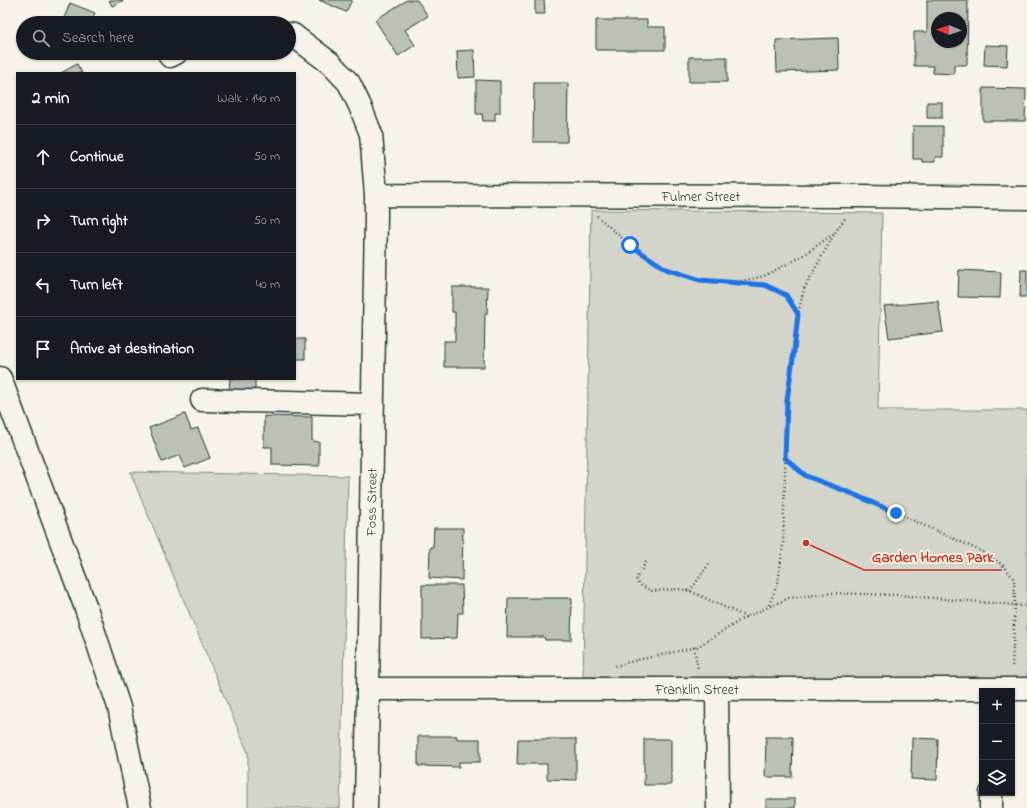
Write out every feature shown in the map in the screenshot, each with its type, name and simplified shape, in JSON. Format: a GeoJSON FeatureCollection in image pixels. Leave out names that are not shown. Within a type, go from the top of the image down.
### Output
{"type":"FeatureCollection","features":[{"type":"Feature","properties":{"kind":"main road","name":"Foss Street"},"geometry":{"type":"LineString","coordinates":[[296,37],[330,63],[349,83],[371,134],[376,195],[366,808]]}},
{"type":"Feature","properties":{"kind":"main road","name":"Fulmer Street"},"geometry":{"type":"LineString","coordinates":[[376,195],[858,196],[1027,198]]}},
{"type":"Feature","properties":{"kind":"main road"},"geometry":{"type":"LineString","coordinates":[[0,378],[86,608],[119,706],[140,808]]}},
{"type":"Feature","properties":{"kind":"main road"},"geometry":{"type":"LineString","coordinates":[[202,400],[372,404]]}},
{"type":"Feature","properties":{"kind":"main road","name":"Franklin Street"},"geometry":{"type":"LineString","coordinates":[[368,689],[979,690]]}},
{"type":"Feature","properties":{"kind":"main road"},"geometry":{"type":"LineString","coordinates":[[718,689],[718,808]]}},
{"type":"Feature","properties":{"kind":"main road"},"geometry":{"type":"LineString","coordinates":[[991,796],[991,808]]}},
{"type":"Feature","properties":{"kind":"path"},"geometry":{"type":"LineString","coordinates":[[594,214],[630,245],[666,269],[700,280],[765,285],[786,295],[798,314]]}},
{"type":"Feature","properties":{"kind":"path"},"geometry":{"type":"LineString","coordinates":[[769,606],[778,582],[782,545],[787,400],[798,314],[804,290],[834,234],[847,216]]}},
{"type":"Feature","properties":{"kind":"path"},"geometry":{"type":"LineString","coordinates":[[738,282],[764,276],[801,257],[834,234]]}},
{"type":"Feature","properties":{"kind":"path"},"geometry":{"type":"LineString","coordinates":[[785,458],[806,476],[848,492],[983,552],[1004,566],[1014,579],[1019,689]]}},
{"type":"Feature","properties":{"kind":"path"},"geometry":{"type":"LineString","coordinates":[[646,562],[636,579],[638,584],[652,591],[678,589],[690,591],[746,617]]}},
{"type":"Feature","properties":{"kind":"path"},"geometry":{"type":"LineString","coordinates":[[690,591],[709,564]]}},
{"type":"Feature","properties":{"kind":"path"},"geometry":{"type":"LineString","coordinates":[[617,666],[697,647],[746,617],[789,598],[833,592],[897,595],[1027,606]]}},
{"type":"Feature","properties":{"kind":"path"},"geometry":{"type":"LineString","coordinates":[[694,647],[698,671]]}},
{"type":"Feature","properties":{"kind":"shaded area"},"geometry":{"type":"Polygon","coordinates":[[[591,210],[882,213],[878,410],[1027,410],[1027,680],[583,677],[591,210]]]}},
{"type":"Feature","properties":{"kind":"shaded area"},"geometry":{"type":"Polygon","coordinates":[[[130,472],[348,476],[340,808],[248,808],[248,753],[130,472]]]}},
{"type":"Feature","properties":{"kind":"building"},"geometry":{"type":"Polygon","coordinates":[[[109,0],[124,0],[112,6],[109,0]]]}},
{"type":"Feature","properties":{"kind":"building"},"geometry":{"type":"Polygon","coordinates":[[[319,0],[352,0],[346,12],[319,0]]]}},
{"type":"Feature","properties":{"kind":"building"},"geometry":{"type":"Polygon","coordinates":[[[407,0],[417,0],[428,16],[405,30],[415,45],[398,56],[375,20],[407,0]]]}},
{"type":"Feature","properties":{"kind":"building"},"geometry":{"type":"Polygon","coordinates":[[[535,0],[544,0],[545,14],[535,14],[535,0]]]}},
{"type":"Feature","properties":{"kind":"building"},"geometry":{"type":"Polygon","coordinates":[[[927,0],[968,0],[967,65],[954,65],[954,74],[933,73],[933,66],[914,66],[914,32],[927,32],[927,0]]]}},
{"type":"Feature","properties":{"kind":"building"},"geometry":{"type":"Polygon","coordinates":[[[70,3],[95,13],[94,16],[65,16],[70,3]]]}},
{"type":"Feature","properties":{"kind":"building"},"geometry":{"type":"Polygon","coordinates":[[[596,20],[647,20],[647,27],[665,27],[665,50],[596,50],[596,20]]]}},
{"type":"Feature","properties":{"kind":"building"},"geometry":{"type":"Polygon","coordinates":[[[838,38],[839,70],[777,72],[776,40],[838,38]]]}},
{"type":"Feature","properties":{"kind":"building"},"geometry":{"type":"Polygon","coordinates":[[[985,45],[1008,46],[1007,66],[984,65],[985,45]]]}},
{"type":"Feature","properties":{"kind":"building"},"geometry":{"type":"Polygon","coordinates":[[[474,50],[475,77],[458,78],[457,51],[474,50]]]}},
{"type":"Feature","properties":{"kind":"building"},"geometry":{"type":"Polygon","coordinates":[[[689,57],[727,57],[727,82],[689,82],[689,57]]]}},
{"type":"Feature","properties":{"kind":"building"},"geometry":{"type":"Polygon","coordinates":[[[77,64],[81,72],[63,72],[77,64]]]}},
{"type":"Feature","properties":{"kind":"building"},"geometry":{"type":"Polygon","coordinates":[[[476,80],[500,81],[500,113],[495,113],[495,121],[483,121],[482,114],[476,114],[476,80]]]}},
{"type":"Feature","properties":{"kind":"building"},"geometry":{"type":"Polygon","coordinates":[[[534,83],[568,83],[567,142],[533,142],[534,83]]]}},
{"type":"Feature","properties":{"kind":"building"},"geometry":{"type":"Polygon","coordinates":[[[983,88],[1026,89],[1025,121],[983,121],[983,88]]]}},
{"type":"Feature","properties":{"kind":"building"},"geometry":{"type":"Polygon","coordinates":[[[927,102],[942,102],[942,118],[927,118],[927,102]]]}},
{"type":"Feature","properties":{"kind":"building"},"geometry":{"type":"Polygon","coordinates":[[[913,126],[943,126],[943,157],[935,157],[935,162],[922,162],[922,159],[913,159],[913,126]]]}},
{"type":"Feature","properties":{"kind":"building"},"geometry":{"type":"Polygon","coordinates":[[[959,270],[1001,272],[1000,298],[958,297],[959,270]]]}},
{"type":"Feature","properties":{"kind":"building"},"geometry":{"type":"Polygon","coordinates":[[[1021,270],[1027,270],[1027,297],[1020,297],[1021,270]]]}},
{"type":"Feature","properties":{"kind":"building"},"geometry":{"type":"Polygon","coordinates":[[[452,287],[488,287],[487,314],[485,314],[484,367],[444,367],[444,341],[455,341],[455,312],[452,312],[452,287]]]}},
{"type":"Feature","properties":{"kind":"building"},"geometry":{"type":"Polygon","coordinates":[[[938,301],[943,332],[889,338],[884,306],[938,301]]]}},
{"type":"Feature","properties":{"kind":"building"},"geometry":{"type":"Polygon","coordinates":[[[296,339],[305,339],[305,359],[296,359],[296,339]]]}},
{"type":"Feature","properties":{"kind":"building"},"geometry":{"type":"Polygon","coordinates":[[[230,380],[255,380],[255,391],[229,390],[230,380]]]}},
{"type":"Feature","properties":{"kind":"building"},"geometry":{"type":"Polygon","coordinates":[[[185,414],[191,430],[198,428],[210,458],[185,468],[180,455],[162,462],[149,428],[185,414]]]}},
{"type":"Feature","properties":{"kind":"building"},"geometry":{"type":"Polygon","coordinates":[[[264,416],[312,417],[312,441],[319,442],[319,466],[272,465],[272,447],[264,447],[264,416]]]}},
{"type":"Feature","properties":{"kind":"building"},"geometry":{"type":"Polygon","coordinates":[[[434,528],[463,528],[462,580],[429,578],[430,547],[433,547],[434,528]]]}},
{"type":"Feature","properties":{"kind":"building"},"geometry":{"type":"Polygon","coordinates":[[[422,585],[462,585],[463,613],[458,613],[457,638],[422,639],[422,585]]]}},
{"type":"Feature","properties":{"kind":"building"},"geometry":{"type":"Polygon","coordinates":[[[508,598],[572,598],[571,640],[545,640],[544,637],[507,637],[508,598]]]}},
{"type":"Feature","properties":{"kind":"building"},"geometry":{"type":"Polygon","coordinates":[[[418,736],[457,736],[457,739],[480,739],[480,762],[459,762],[459,767],[418,766],[418,736]]]}},
{"type":"Feature","properties":{"kind":"building"},"geometry":{"type":"Polygon","coordinates":[[[766,737],[793,737],[792,777],[765,777],[766,737]]]}},
{"type":"Feature","properties":{"kind":"building"},"geometry":{"type":"Polygon","coordinates":[[[912,738],[938,739],[937,780],[911,779],[912,738]]]}},
{"type":"Feature","properties":{"kind":"building"},"geometry":{"type":"Polygon","coordinates":[[[518,739],[576,739],[576,780],[547,779],[547,764],[517,764],[518,739]]]}},
{"type":"Feature","properties":{"kind":"building"},"geometry":{"type":"Polygon","coordinates":[[[644,739],[671,739],[671,785],[644,785],[644,739]]]}},
{"type":"Feature","properties":{"kind":"building"},"geometry":{"type":"Polygon","coordinates":[[[766,799],[795,799],[795,808],[766,808],[766,799]]]}},
{"type":"Feature","properties":{"kind":"place","name":"Garden Homes Park"},"geometry":{"type":"Point","coordinates":[806,543]}},
{"type":"Feature","properties":{"kind":"route"},"geometry":{"type":"LineString","coordinates":[[630,245],[666,269],[700,280],[765,285],[786,295],[798,314],[787,400],[785,458],[806,476],[896,513]]}}]}
